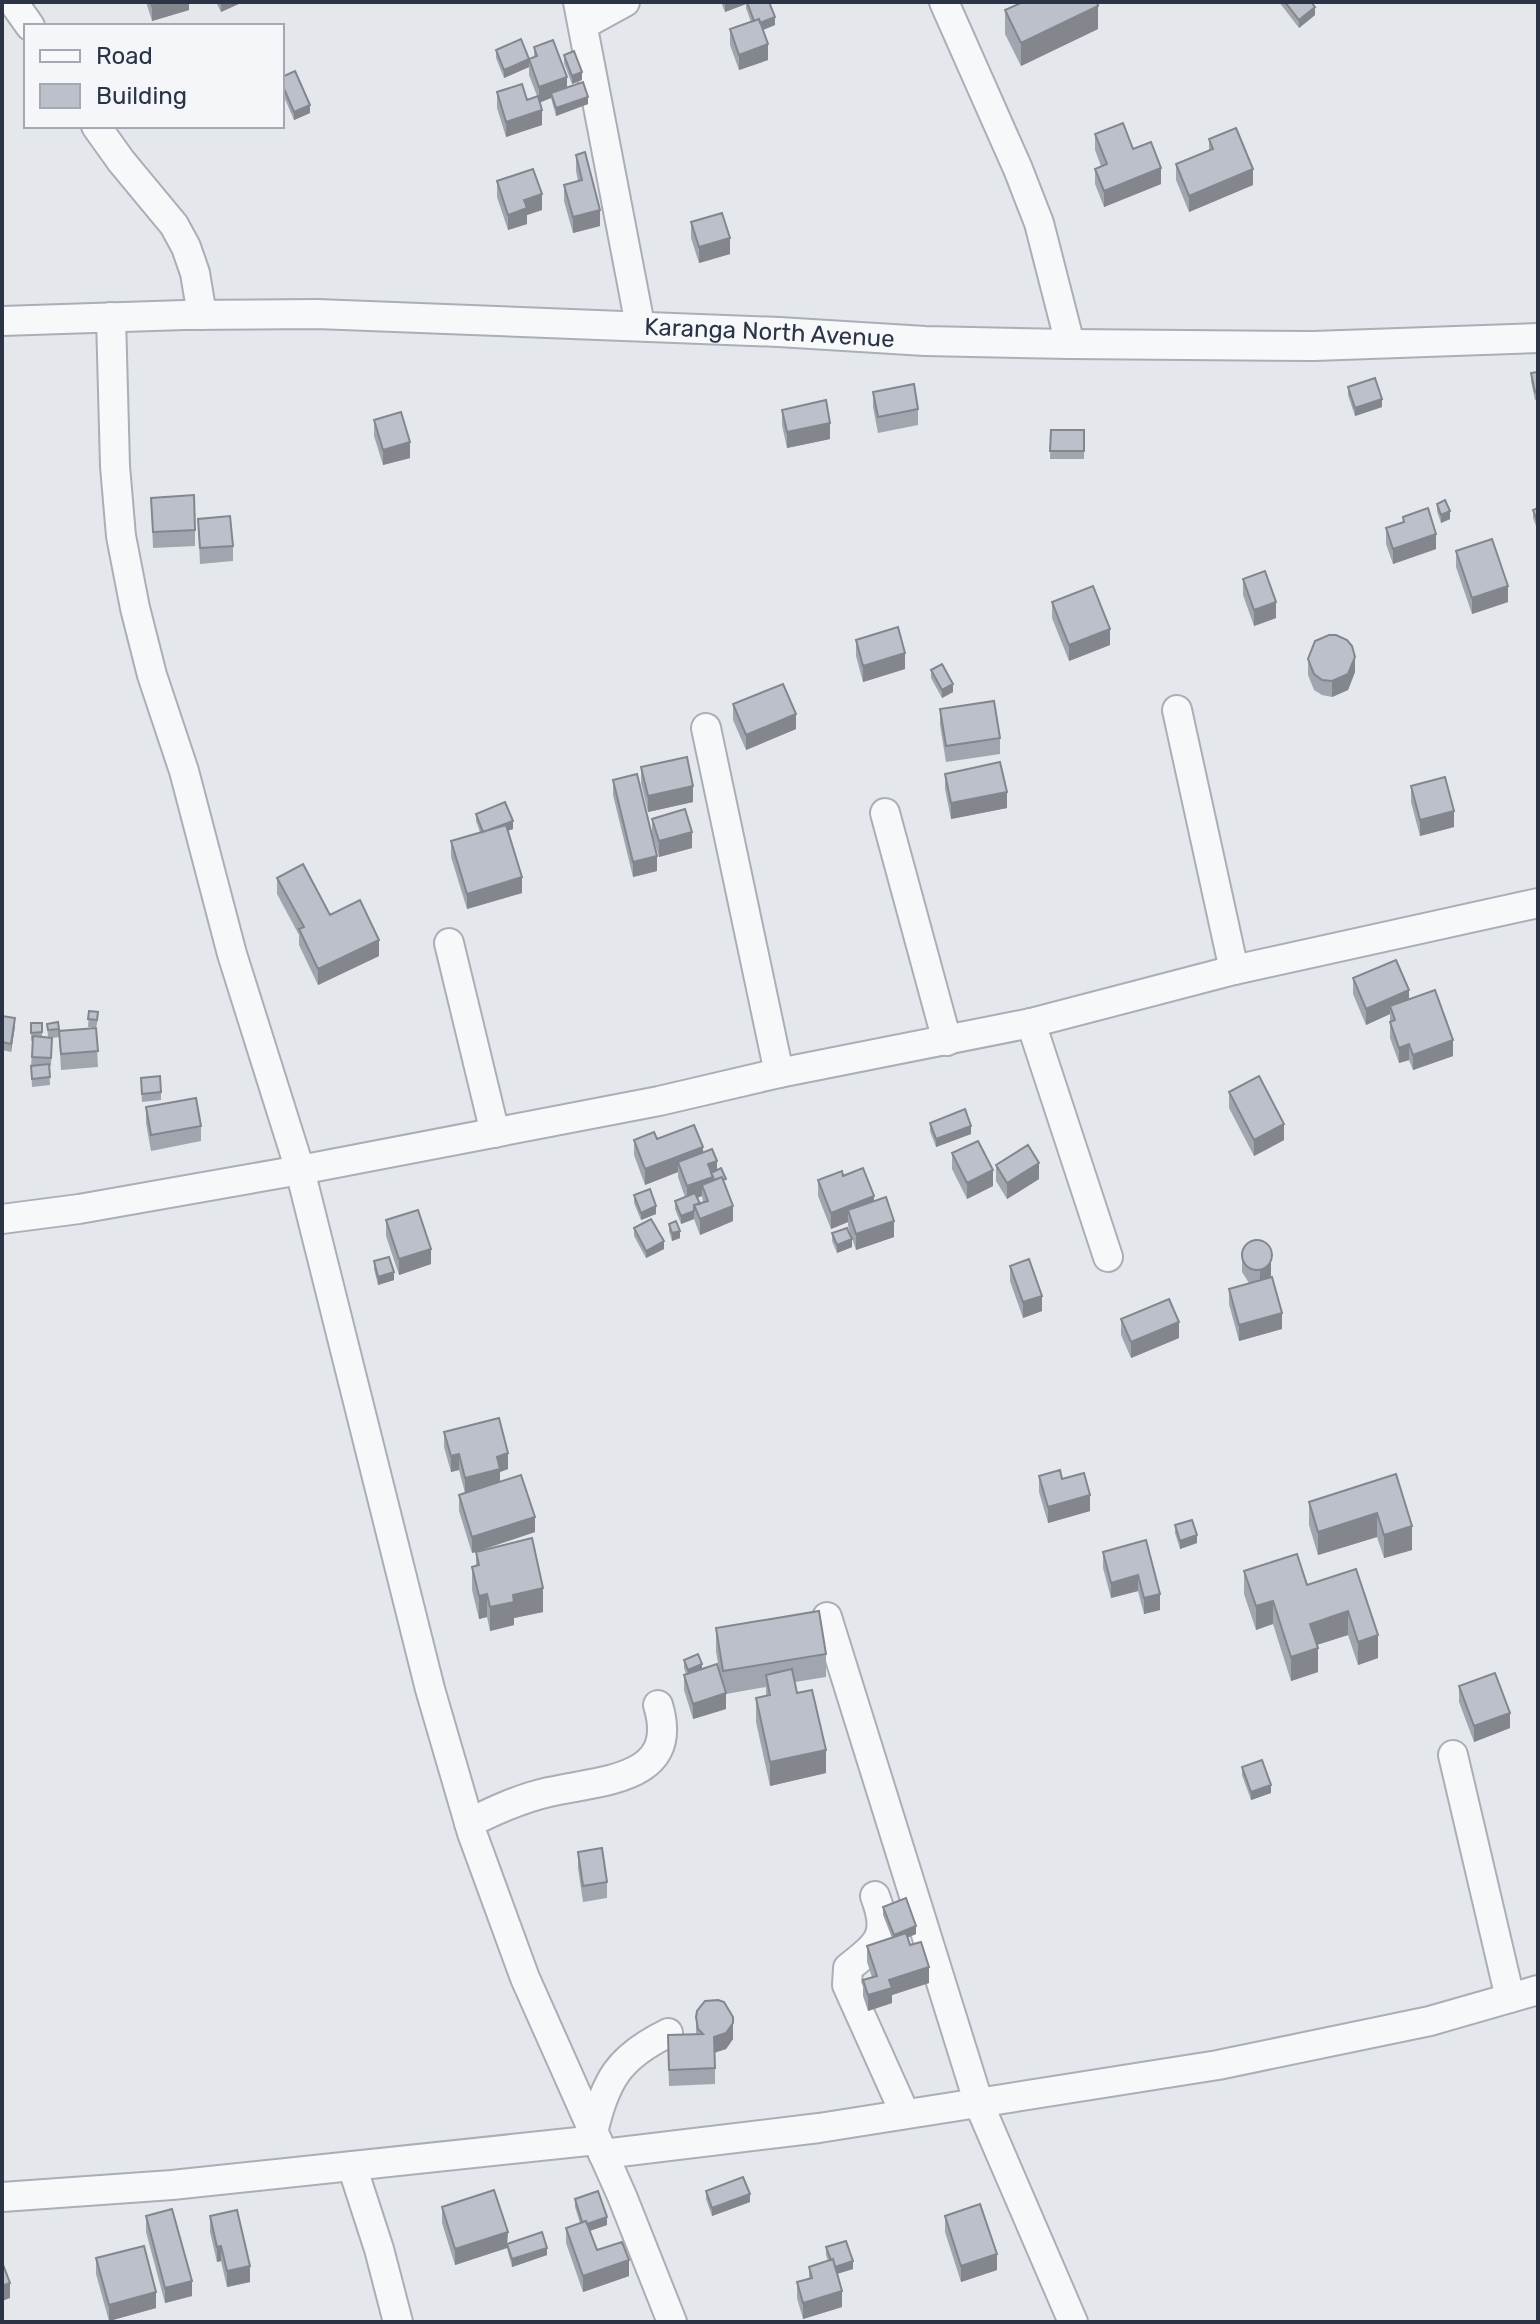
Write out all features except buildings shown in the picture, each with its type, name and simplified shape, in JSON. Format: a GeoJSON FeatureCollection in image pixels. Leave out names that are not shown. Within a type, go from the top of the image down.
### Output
{"type":"FeatureCollection","features":[{"type":"Feature","properties":{"kind":"street"},"geometry":{"type":"LineString","coordinates":[[13,2],[29,24]]}},
{"type":"Feature","properties":{"kind":"street"},"geometry":{"type":"LineString","coordinates":[[625,2],[580,13],[640,325]]}},
{"type":"Feature","properties":{"kind":"street"},"geometry":{"type":"LineString","coordinates":[[944,2],[1039,223],[1070,344]]}},
{"type":"Feature","properties":{"kind":"street"},"geometry":{"type":"LineString","coordinates":[[98,128],[174,225],[195,273],[202,315]]}},
{"type":"Feature","properties":{"kind":"street","name":"Karanga North Avenue"},"geometry":{"type":"LineString","coordinates":[[2,321],[317,314],[640,325],[925,341],[1070,344],[1314,346],[1538,338]]}},
{"type":"Feature","properties":{"kind":"street"},"geometry":{"type":"LineString","coordinates":[[111,317],[115,466],[121,536],[135,608],[152,675],[184,771],[232,954],[300,1170],[430,1689],[469,1823],[525,1978],[622,2196],[672,2322]]}},
{"type":"Feature","properties":{"kind":"street"},"geometry":{"type":"LineString","coordinates":[[1177,710],[1234,970]]}},
{"type":"Feature","properties":{"kind":"street"},"geometry":{"type":"LineString","coordinates":[[706,728],[779,1073]]}},
{"type":"Feature","properties":{"kind":"street"},"geometry":{"type":"LineString","coordinates":[[885,813],[947,1041]]}},
{"type":"Feature","properties":{"kind":"street"},"geometry":{"type":"LineString","coordinates":[[2,1219],[79,1209],[300,1170],[659,1101],[779,1073],[1031,1023],[1234,970],[1538,903]]}},
{"type":"Feature","properties":{"kind":"street"},"geometry":{"type":"LineString","coordinates":[[449,943],[495,1133]]}},
{"type":"Feature","properties":{"kind":"street"},"geometry":{"type":"LineString","coordinates":[[1031,1023],[1108,1257]]}},
{"type":"Feature","properties":{"kind":"street"},"geometry":{"type":"LineString","coordinates":[[827,1617],[979,2104],[1073,2322]]}},
{"type":"Feature","properties":{"kind":"street"},"geometry":{"type":"LineString","coordinates":[[469,1823],[526,1799],[618,1778],[647,1764],[657,1752],[664,1734],[658,1705]]}},
{"type":"Feature","properties":{"kind":"street"},"geometry":{"type":"LineString","coordinates":[[1453,1755],[1510,1998]]}},
{"type":"Feature","properties":{"kind":"street"},"geometry":{"type":"LineString","coordinates":[[875,1896],[883,1925],[882,1933],[871,1949],[848,1968],[847,1985],[905,2114]]}},
{"type":"Feature","properties":{"kind":"street"},"geometry":{"type":"LineString","coordinates":[[2,2197],[172,2185],[598,2142],[708,2143],[979,2104],[1218,2065],[1430,2021],[1538,1990]]}},
{"type":"Feature","properties":{"kind":"street"},"geometry":{"type":"LineString","coordinates":[[598,2142],[609,2086],[624,2061],[668,2033]]}},
{"type":"Feature","properties":{"kind":"street"},"geometry":{"type":"LineString","coordinates":[[352,2166],[379,2249],[398,2322]]}}]}
